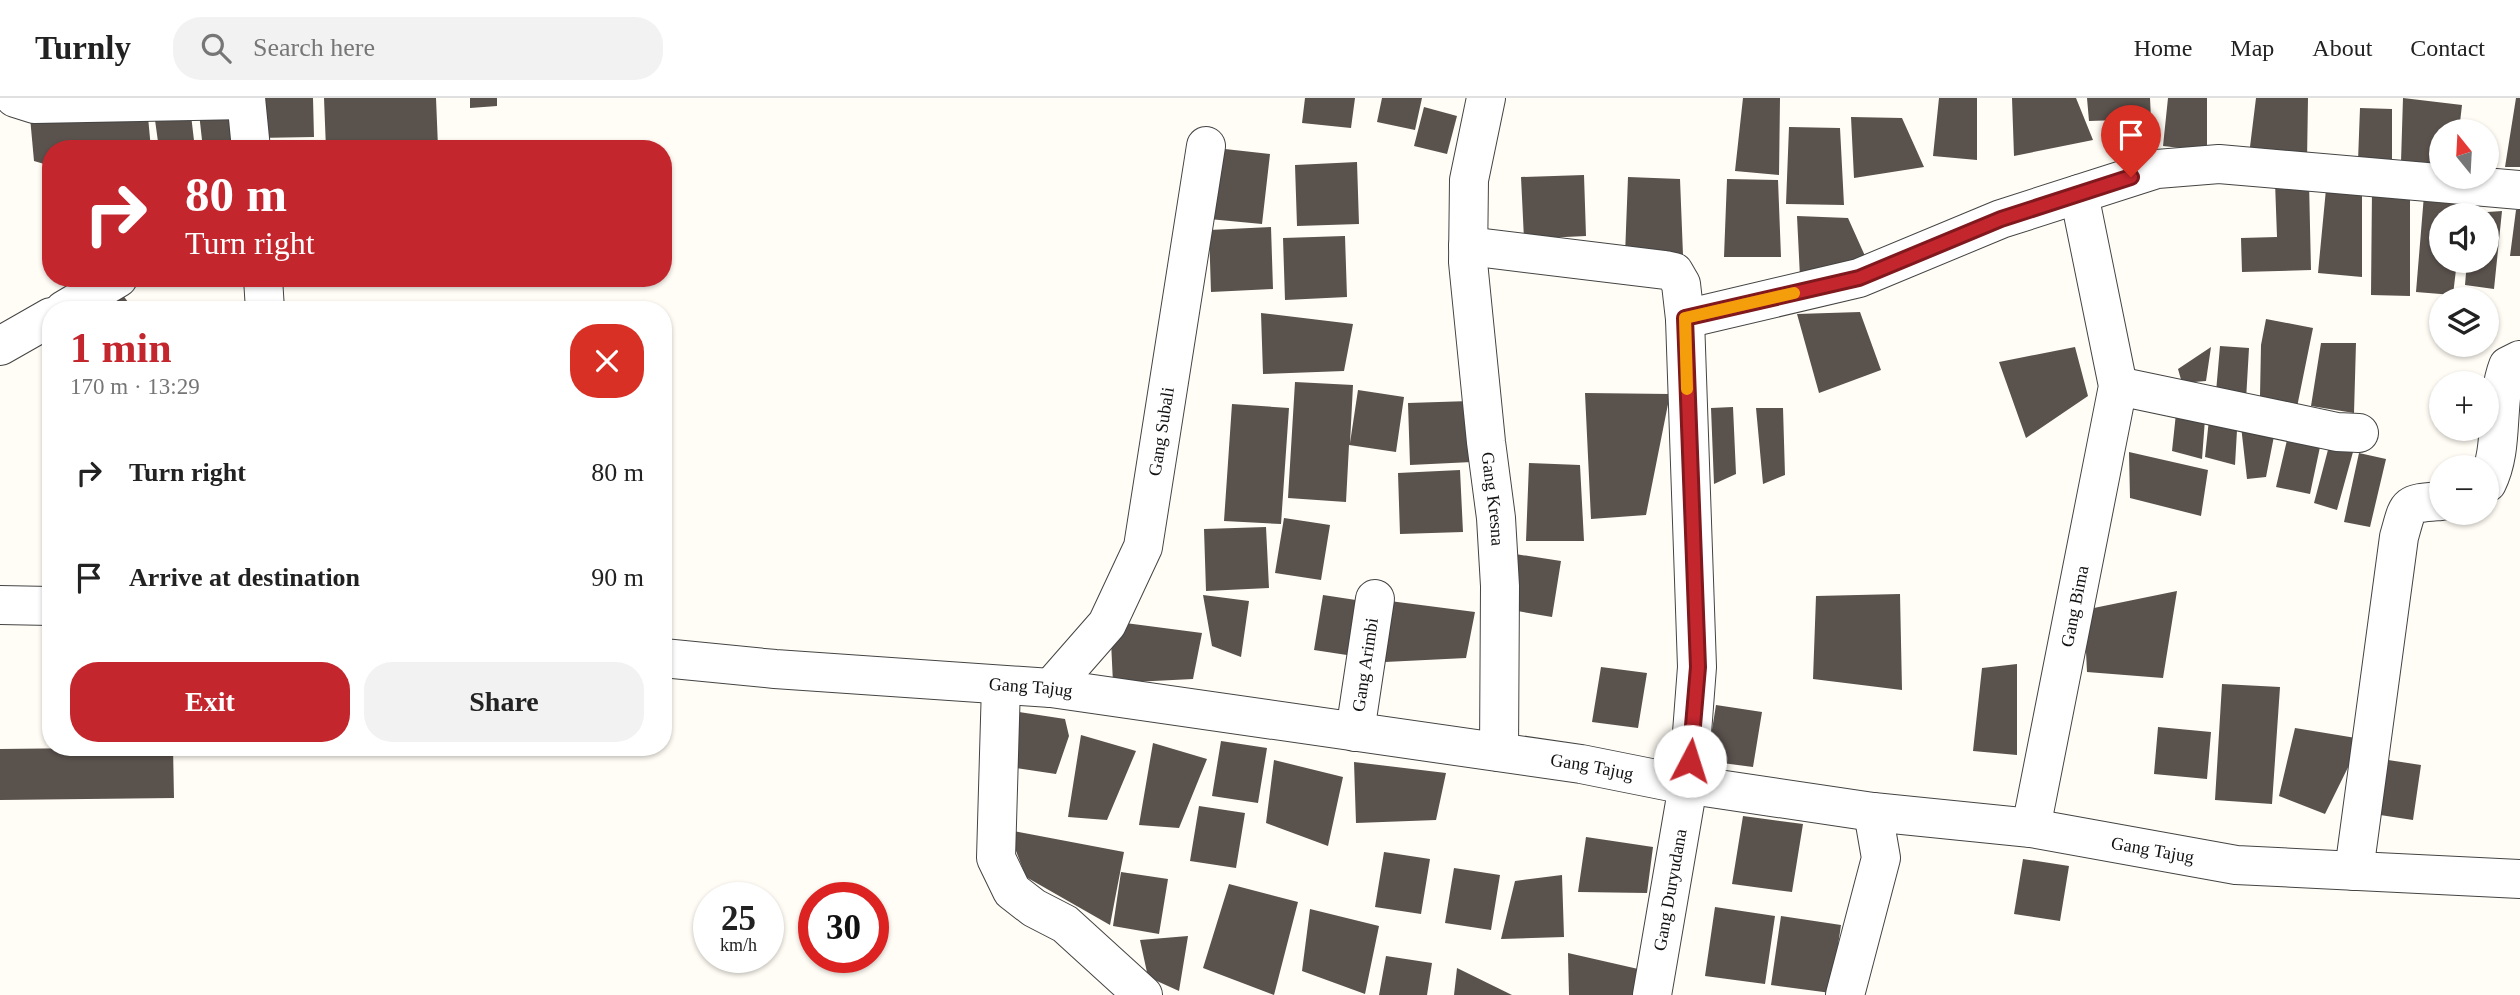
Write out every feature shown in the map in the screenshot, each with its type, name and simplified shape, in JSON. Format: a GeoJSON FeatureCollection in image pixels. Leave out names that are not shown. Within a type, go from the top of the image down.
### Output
{"type":"FeatureCollection","features":[{"type":"Feature","properties":{"kind":"street"},"geometry":{"type":"LineString","coordinates":[[15,98],[34,104],[246,99],[250,140]]}},
{"type":"Feature","properties":{"kind":"street","name":"Gang Kresna"},"geometry":{"type":"LineString","coordinates":[[1486,98],[1469,180],[1468,246],[1486,442],[1496,518],[1500,586],[1499,752]]}},
{"type":"Feature","properties":{"kind":"street","name":"Gang Subali"},"geometry":{"type":"LineString","coordinates":[[1051,688],[1107,624],[1143,547],[1206,146]]}},
{"type":"Feature","properties":{"kind":"street"},"geometry":{"type":"LineString","coordinates":[[1685,318],[1859,278],[2001,219],[2157,169],[2218,164],[2520,190]]}},
{"type":"Feature","properties":{"kind":"street"},"geometry":{"type":"LineString","coordinates":[[2079,194],[2118,386],[2337,432],[2359,433]]}},
{"type":"Feature","properties":{"kind":"street","name":"Gang Duryudana"},"geometry":{"type":"LineString","coordinates":[[1468,246],[1665,270],[1674,272],[1681,284],[1685,318],[1698,667],[1688,785],[1651,995]]}},
{"type":"Feature","properties":{"kind":"street"},"geometry":{"type":"LineString","coordinates":[[79,301],[103,287]]}},
{"type":"Feature","properties":{"kind":"street"},"geometry":{"type":"LineString","coordinates":[[0,346],[42,322]]}},
{"type":"Feature","properties":{"kind":"street"},"geometry":{"type":"LineString","coordinates":[[2495,455],[2502,382],[2508,366],[2520,360]]}},
{"type":"Feature","properties":{"kind":"street","name":"Gang Bima"},"geometry":{"type":"LineString","coordinates":[[2031,828],[2118,386]]}},
{"type":"Feature","properties":{"kind":"street"},"geometry":{"type":"LineString","coordinates":[[2354,871],[2399,537],[2407,508],[2414,503],[2429,502]]}},
{"type":"Feature","properties":{"kind":"street","name":"Gang Arimbi"},"geometry":{"type":"LineString","coordinates":[[1355,732],[1375,599]]}},
{"type":"Feature","properties":{"kind":"street"},"geometry":{"type":"LineString","coordinates":[[0,605],[42,606]]}},
{"type":"Feature","properties":{"kind":"street","name":"Gang Tajug"},"geometry":{"type":"LineString","coordinates":[[672,659],[775,669],[1051,688],[1581,764],[1688,785],[1873,812],[2031,828],[2236,865],[2520,879]]}},
{"type":"Feature","properties":{"kind":"street"},"geometry":{"type":"LineString","coordinates":[[1001,685],[996,858],[1012,891],[1034,908],[1065,924],[1143,995]]}},
{"type":"Feature","properties":{"kind":"street"},"geometry":{"type":"LineString","coordinates":[[1846,995],[1881,858],[1873,812]]}},
{"type":"Feature","properties":{"kind":"building"},"geometry":{"type":"Polygon","coordinates":[[[255,98],[313,98],[314,137],[256,138],[255,98]]]}},
{"type":"Feature","properties":{"kind":"building"},"geometry":{"type":"Polygon","coordinates":[[[324,98],[436,98],[438,140],[326,140],[324,98]]]}},
{"type":"Feature","properties":{"kind":"building"},"geometry":{"type":"Polygon","coordinates":[[[470,98],[497,98],[497,106],[470,108],[470,98]]]}},
{"type":"Feature","properties":{"kind":"building"},"geometry":{"type":"Polygon","coordinates":[[[1305,98],[1355,98],[1351,128],[1302,123],[1305,98]]]}},
{"type":"Feature","properties":{"kind":"building"},"geometry":{"type":"Polygon","coordinates":[[[1382,98],[1422,98],[1415,130],[1377,122],[1382,98]]]}},
{"type":"Feature","properties":{"kind":"building"},"geometry":{"type":"Polygon","coordinates":[[[1743,98],[1780,98],[1779,175],[1735,171],[1743,98]]]}},
{"type":"Feature","properties":{"kind":"building"},"geometry":{"type":"Polygon","coordinates":[[[1939,98],[1977,98],[1977,160],[1933,156],[1939,98]]]}},
{"type":"Feature","properties":{"kind":"building"},"geometry":{"type":"Polygon","coordinates":[[[2012,98],[2076,98],[2093,140],[2014,156],[2012,98]]]}},
{"type":"Feature","properties":{"kind":"building"},"geometry":{"type":"Polygon","coordinates":[[[2087,98],[2150,98],[2151,119],[2089,121],[2087,98]]]}},
{"type":"Feature","properties":{"kind":"building"},"geometry":{"type":"Polygon","coordinates":[[[2168,98],[2207,98],[2207,151],[2163,146],[2168,98]]]}},
{"type":"Feature","properties":{"kind":"building"},"geometry":{"type":"Polygon","coordinates":[[[2256,98],[2308,98],[2307,161],[2249,155],[2256,98]]]}},
{"type":"Feature","properties":{"kind":"building"},"geometry":{"type":"Polygon","coordinates":[[[2403,98],[2462,105],[2460,119],[2429,119],[2429,163],[2401,162],[2403,98]]]}},
{"type":"Feature","properties":{"kind":"building"},"geometry":{"type":"Polygon","coordinates":[[[2516,98],[2520,98],[2520,167],[2505,167],[2516,98]]]}},
{"type":"Feature","properties":{"kind":"building"},"geometry":{"type":"Polygon","coordinates":[[[1424,107],[1457,116],[1447,154],[1414,146],[1424,107]]]}},
{"type":"Feature","properties":{"kind":"building"},"geometry":{"type":"Polygon","coordinates":[[[2360,108],[2392,109],[2392,162],[2358,161],[2360,108]]]}},
{"type":"Feature","properties":{"kind":"building"},"geometry":{"type":"Polygon","coordinates":[[[238,109],[241,140],[202,140],[199,113],[238,109]]]}},
{"type":"Feature","properties":{"kind":"building"},"geometry":{"type":"Polygon","coordinates":[[[191,115],[194,140],[158,140],[155,120],[191,115]]]}},
{"type":"Feature","properties":{"kind":"building"},"geometry":{"type":"Polygon","coordinates":[[[30,117],[148,117],[150,140],[42,140],[42,163],[34,161],[30,117]]]}},
{"type":"Feature","properties":{"kind":"building"},"geometry":{"type":"Polygon","coordinates":[[[1851,117],[1902,118],[1924,167],[1854,178],[1851,117]]]}},
{"type":"Feature","properties":{"kind":"building"},"geometry":{"type":"Polygon","coordinates":[[[1789,127],[1840,128],[1844,205],[1786,204],[1789,127]]]}},
{"type":"Feature","properties":{"kind":"building"},"geometry":{"type":"Polygon","coordinates":[[[1216,148],[1270,154],[1262,224],[1209,219],[1216,148]]]}},
{"type":"Feature","properties":{"kind":"building"},"geometry":{"type":"Polygon","coordinates":[[[1357,162],[1359,224],[1297,226],[1295,165],[1357,162]]]}},
{"type":"Feature","properties":{"kind":"building"},"geometry":{"type":"Polygon","coordinates":[[[1584,175],[1586,236],[1524,239],[1521,177],[1584,175]]]}},
{"type":"Feature","properties":{"kind":"building"},"geometry":{"type":"Polygon","coordinates":[[[1628,177],[1680,179],[1683,255],[1625,255],[1628,177]]]}},
{"type":"Feature","properties":{"kind":"building"},"geometry":{"type":"Polygon","coordinates":[[[1727,179],[1778,180],[1781,257],[1724,257],[1727,179]]]}},
{"type":"Feature","properties":{"kind":"building"},"geometry":{"type":"Polygon","coordinates":[[[2275,182],[2309,182],[2311,270],[2242,272],[2241,238],[2277,237],[2275,182]]]}},
{"type":"Feature","properties":{"kind":"building"},"geometry":{"type":"Polygon","coordinates":[[[2362,185],[2362,277],[2318,273],[2326,189],[2362,185]]]}},
{"type":"Feature","properties":{"kind":"building"},"geometry":{"type":"Polygon","coordinates":[[[2372,190],[2410,191],[2410,296],[2371,295],[2372,190]]]}},
{"type":"Feature","properties":{"kind":"building"},"geometry":{"type":"Polygon","coordinates":[[[2467,193],[2466,203],[2429,203],[2429,273],[2456,273],[2454,287],[2429,287],[2429,293],[2416,292],[2424,195],[2467,193]]]}},
{"type":"Feature","properties":{"kind":"building"},"geometry":{"type":"Polygon","coordinates":[[[2516,210],[2520,210],[2520,256],[2510,256],[2516,210]]]}},
{"type":"Feature","properties":{"kind":"building"},"geometry":{"type":"Polygon","coordinates":[[[2499,211],[2502,211],[2499,240],[2499,211]]]}},
{"type":"Feature","properties":{"kind":"building"},"geometry":{"type":"Polygon","coordinates":[[[1797,216],[1848,218],[1870,267],[1800,277],[1797,216]]]}},
{"type":"Feature","properties":{"kind":"building"},"geometry":{"type":"Polygon","coordinates":[[[1271,227],[1273,289],[1211,292],[1209,230],[1271,227]]]}},
{"type":"Feature","properties":{"kind":"building"},"geometry":{"type":"Polygon","coordinates":[[[1345,236],[1347,297],[1285,300],[1283,238],[1345,236]]]}},
{"type":"Feature","properties":{"kind":"building"},"geometry":{"type":"Polygon","coordinates":[[[2466,273],[2496,273],[2494,287],[2465,285],[2466,273]]]}},
{"type":"Feature","properties":{"kind":"building"},"geometry":{"type":"Polygon","coordinates":[[[122,294],[127,301],[113,301],[122,294]]]}},
{"type":"Feature","properties":{"kind":"building"},"geometry":{"type":"Polygon","coordinates":[[[1860,312],[1881,370],[1819,393],[1797,314],[1860,312]]]}},
{"type":"Feature","properties":{"kind":"building"},"geometry":{"type":"Polygon","coordinates":[[[1261,313],[1353,324],[1344,371],[1263,374],[1261,313]]]}},
{"type":"Feature","properties":{"kind":"building"},"geometry":{"type":"Polygon","coordinates":[[[2266,319],[2313,328],[2296,412],[2255,404],[2260,396],[2261,345],[2266,319]]]}},
{"type":"Feature","properties":{"kind":"building"},"geometry":{"type":"Polygon","coordinates":[[[2321,343],[2356,343],[2354,413],[2311,406],[2321,343]]]}},
{"type":"Feature","properties":{"kind":"building"},"geometry":{"type":"Polygon","coordinates":[[[2220,346],[2249,348],[2246,400],[2216,392],[2220,346]]]}},
{"type":"Feature","properties":{"kind":"building"},"geometry":{"type":"Polygon","coordinates":[[[2075,347],[2088,396],[2026,438],[1999,362],[2075,347]]]}},
{"type":"Feature","properties":{"kind":"building"},"geometry":{"type":"Polygon","coordinates":[[[2211,347],[2206,381],[2182,383],[2178,369],[2211,347]]]}},
{"type":"Feature","properties":{"kind":"building"},"geometry":{"type":"Polygon","coordinates":[[[1295,382],[1353,385],[1350,443],[1358,390],[1404,397],[1396,452],[1349,445],[1346,502],[1288,498],[1295,382]]]}},
{"type":"Feature","properties":{"kind":"building"},"geometry":{"type":"Polygon","coordinates":[[[1585,393],[1670,394],[1646,515],[1591,519],[1585,393]]]}},
{"type":"Feature","properties":{"kind":"building"},"geometry":{"type":"Polygon","coordinates":[[[1470,401],[1472,462],[1410,465],[1408,403],[1470,401]]]}},
{"type":"Feature","properties":{"kind":"building"},"geometry":{"type":"Polygon","coordinates":[[[1232,404],[1289,408],[1281,524],[1224,521],[1232,404]]]}},
{"type":"Feature","properties":{"kind":"building"},"geometry":{"type":"Polygon","coordinates":[[[2177,404],[2206,406],[2202,459],[2172,451],[2177,404]]]}},
{"type":"Feature","properties":{"kind":"building"},"geometry":{"type":"Polygon","coordinates":[[[1733,407],[1736,474],[1714,484],[1711,408],[1733,407]]]}},
{"type":"Feature","properties":{"kind":"building"},"geometry":{"type":"Polygon","coordinates":[[[1756,408],[1783,408],[1785,475],[1763,484],[1756,408]]]}},
{"type":"Feature","properties":{"kind":"building"},"geometry":{"type":"Polygon","coordinates":[[[2210,410],[2238,413],[2235,465],[2205,457],[2210,410]]]}},
{"type":"Feature","properties":{"kind":"building"},"geometry":{"type":"Polygon","coordinates":[[[2241,426],[2275,431],[2266,477],[2247,479],[2241,426]]]}},
{"type":"Feature","properties":{"kind":"building"},"geometry":{"type":"Polygon","coordinates":[[[2287,440],[2320,447],[2310,494],[2276,487],[2287,440]]]}},
{"type":"Feature","properties":{"kind":"building"},"geometry":{"type":"Polygon","coordinates":[[[2329,446],[2353,452],[2337,510],[2314,503],[2329,446]]]}},
{"type":"Feature","properties":{"kind":"building"},"geometry":{"type":"Polygon","coordinates":[[[2129,452],[2208,470],[2201,516],[2130,498],[2129,452]]]}},
{"type":"Feature","properties":{"kind":"building"},"geometry":{"type":"Polygon","coordinates":[[[2359,453],[2386,459],[2370,527],[2344,522],[2359,453]]]}},
{"type":"Feature","properties":{"kind":"building"},"geometry":{"type":"Polygon","coordinates":[[[1529,463],[1580,465],[1584,541],[1526,541],[1529,463]]]}},
{"type":"Feature","properties":{"kind":"building"},"geometry":{"type":"Polygon","coordinates":[[[1460,470],[1463,532],[1400,534],[1398,473],[1460,470]]]}},
{"type":"Feature","properties":{"kind":"building"},"geometry":{"type":"Polygon","coordinates":[[[1284,518],[1330,525],[1321,580],[1275,573],[1284,518]]]}},
{"type":"Feature","properties":{"kind":"building"},"geometry":{"type":"Polygon","coordinates":[[[1266,527],[1269,588],[1206,591],[1204,529],[1266,527]]]}},
{"type":"Feature","properties":{"kind":"building"},"geometry":{"type":"Polygon","coordinates":[[[1515,554],[1561,561],[1552,617],[1506,609],[1515,554]]]}},
{"type":"Feature","properties":{"kind":"building"},"geometry":{"type":"Polygon","coordinates":[[[2177,591],[2163,678],[2087,672],[2084,610],[2177,591]]]}},
{"type":"Feature","properties":{"kind":"building"},"geometry":{"type":"Polygon","coordinates":[[[1900,594],[1902,690],[1813,679],[1816,596],[1900,594]]]}},
{"type":"Feature","properties":{"kind":"building"},"geometry":{"type":"Polygon","coordinates":[[[1203,595],[1249,601],[1241,657],[1212,646],[1203,595]]]}},
{"type":"Feature","properties":{"kind":"building"},"geometry":{"type":"Polygon","coordinates":[[[1323,595],[1369,602],[1360,657],[1314,650],[1323,595]]]}},
{"type":"Feature","properties":{"kind":"building"},"geometry":{"type":"Polygon","coordinates":[[[1382,600],[1475,612],[1466,658],[1385,662],[1382,600]]]}},
{"type":"Feature","properties":{"kind":"building"},"geometry":{"type":"Polygon","coordinates":[[[1110,621],[1202,633],[1193,679],[1113,683],[1110,621]]]}},
{"type":"Feature","properties":{"kind":"building"},"geometry":{"type":"Polygon","coordinates":[[[2017,664],[2017,755],[1973,751],[1982,668],[2017,664]]]}},
{"type":"Feature","properties":{"kind":"building"},"geometry":{"type":"Polygon","coordinates":[[[1601,667],[1647,673],[1638,728],[1592,722],[1601,667]]]}},
{"type":"Feature","properties":{"kind":"building"},"geometry":{"type":"Polygon","coordinates":[[[2222,684],[2280,687],[2272,804],[2215,800],[2222,684]]]}},
{"type":"Feature","properties":{"kind":"building"},"geometry":{"type":"Polygon","coordinates":[[[1716,705],[1762,712],[1753,767],[1707,761],[1716,705]]]}},
{"type":"Feature","properties":{"kind":"building"},"geometry":{"type":"Polygon","coordinates":[[[1019,712],[1065,719],[1069,736],[1056,774],[1010,767],[1019,712]]]}},
{"type":"Feature","properties":{"kind":"building"},"geometry":{"type":"Polygon","coordinates":[[[2158,727],[2211,732],[2207,779],[2154,774],[2158,727]]]}},
{"type":"Feature","properties":{"kind":"building"},"geometry":{"type":"Polygon","coordinates":[[[2295,728],[2362,739],[2325,814],[2279,796],[2295,728]]]}},
{"type":"Feature","properties":{"kind":"building"},"geometry":{"type":"Polygon","coordinates":[[[1081,735],[1136,751],[1107,820],[1068,817],[1081,735]]]}},
{"type":"Feature","properties":{"kind":"building"},"geometry":{"type":"Polygon","coordinates":[[[1221,741],[1267,748],[1258,803],[1212,796],[1221,741]]]}},
{"type":"Feature","properties":{"kind":"building"},"geometry":{"type":"Polygon","coordinates":[[[1153,743],[1207,759],[1179,828],[1139,825],[1153,743]]]}},
{"type":"Feature","properties":{"kind":"building"},"geometry":{"type":"Polygon","coordinates":[[[0,749],[42,749],[42,756],[173,756],[174,798],[0,800],[0,749]]]}},
{"type":"Feature","properties":{"kind":"building"},"geometry":{"type":"Polygon","coordinates":[[[2375,758],[2421,765],[2413,820],[2367,813],[2375,758]]]}},
{"type":"Feature","properties":{"kind":"building"},"geometry":{"type":"Polygon","coordinates":[[[1274,760],[1343,777],[1328,846],[1266,823],[1274,760]]]}},
{"type":"Feature","properties":{"kind":"building"},"geometry":{"type":"Polygon","coordinates":[[[1354,762],[1446,773],[1436,820],[1356,823],[1354,762]]]}},
{"type":"Feature","properties":{"kind":"building"},"geometry":{"type":"Polygon","coordinates":[[[1199,806],[1245,813],[1236,868],[1190,861],[1199,806]]]}},
{"type":"Feature","properties":{"kind":"building"},"geometry":{"type":"Polygon","coordinates":[[[1743,816],[1803,824],[1792,892],[1732,884],[1743,816]]]}},
{"type":"Feature","properties":{"kind":"building"},"geometry":{"type":"Polygon","coordinates":[[[1008,830],[1124,852],[1110,925],[1026,877],[1008,830]]]}},
{"type":"Feature","properties":{"kind":"building"},"geometry":{"type":"Polygon","coordinates":[[[1586,837],[1653,847],[1647,893],[1578,892],[1586,837]]]}},
{"type":"Feature","properties":{"kind":"building"},"geometry":{"type":"Polygon","coordinates":[[[1384,852],[1430,859],[1421,914],[1375,907],[1384,852]]]}},
{"type":"Feature","properties":{"kind":"building"},"geometry":{"type":"Polygon","coordinates":[[[2023,859],[2069,866],[2060,921],[2014,914],[2023,859]]]}},
{"type":"Feature","properties":{"kind":"building"},"geometry":{"type":"Polygon","coordinates":[[[1454,868],[1500,875],[1491,930],[1445,923],[1454,868]]]}},
{"type":"Feature","properties":{"kind":"building"},"geometry":{"type":"Polygon","coordinates":[[[1121,872],[1168,879],[1159,934],[1113,926],[1121,872]]]}},
{"type":"Feature","properties":{"kind":"building"},"geometry":{"type":"Polygon","coordinates":[[[1562,875],[1564,937],[1501,939],[1515,881],[1562,875]]]}},
{"type":"Feature","properties":{"kind":"building"},"geometry":{"type":"Polygon","coordinates":[[[1229,884],[1298,902],[1274,995],[1203,968],[1229,884]]]}},
{"type":"Feature","properties":{"kind":"building"},"geometry":{"type":"Polygon","coordinates":[[[1715,907],[1775,916],[1765,984],[1705,976],[1715,907]]]}},
{"type":"Feature","properties":{"kind":"building"},"geometry":{"type":"Polygon","coordinates":[[[1310,909],[1379,926],[1365,994],[1302,971],[1310,909]]]}},
{"type":"Feature","properties":{"kind":"building"},"geometry":{"type":"Polygon","coordinates":[[[1781,916],[1841,925],[1831,993],[1771,985],[1781,916]]]}},
{"type":"Feature","properties":{"kind":"building"},"geometry":{"type":"Polygon","coordinates":[[[1188,936],[1179,991],[1148,977],[1140,940],[1188,936]]]}},
{"type":"Feature","properties":{"kind":"building"},"geometry":{"type":"Polygon","coordinates":[[[1568,953],[1647,971],[1643,995],[1569,995],[1568,953]]]}},
{"type":"Feature","properties":{"kind":"building"},"geometry":{"type":"Polygon","coordinates":[[[1386,956],[1432,963],[1427,995],[1379,995],[1386,956]]]}},
{"type":"Feature","properties":{"kind":"building"},"geometry":{"type":"Polygon","coordinates":[[[1457,968],[1512,995],[1454,995],[1457,968]]]}},
{"type":"Feature","properties":{"kind":"slow traffic"},"geometry":{"type":"LineString","coordinates":[[1687,389],[1685,318],[1794,293]]}},
{"type":"Feature","properties":{"kind":"route"},"geometry":{"type":"LineString","coordinates":[[1690,761],[1698,667],[1685,318],[1859,278],[2001,219],[2131,177]]}}]}
